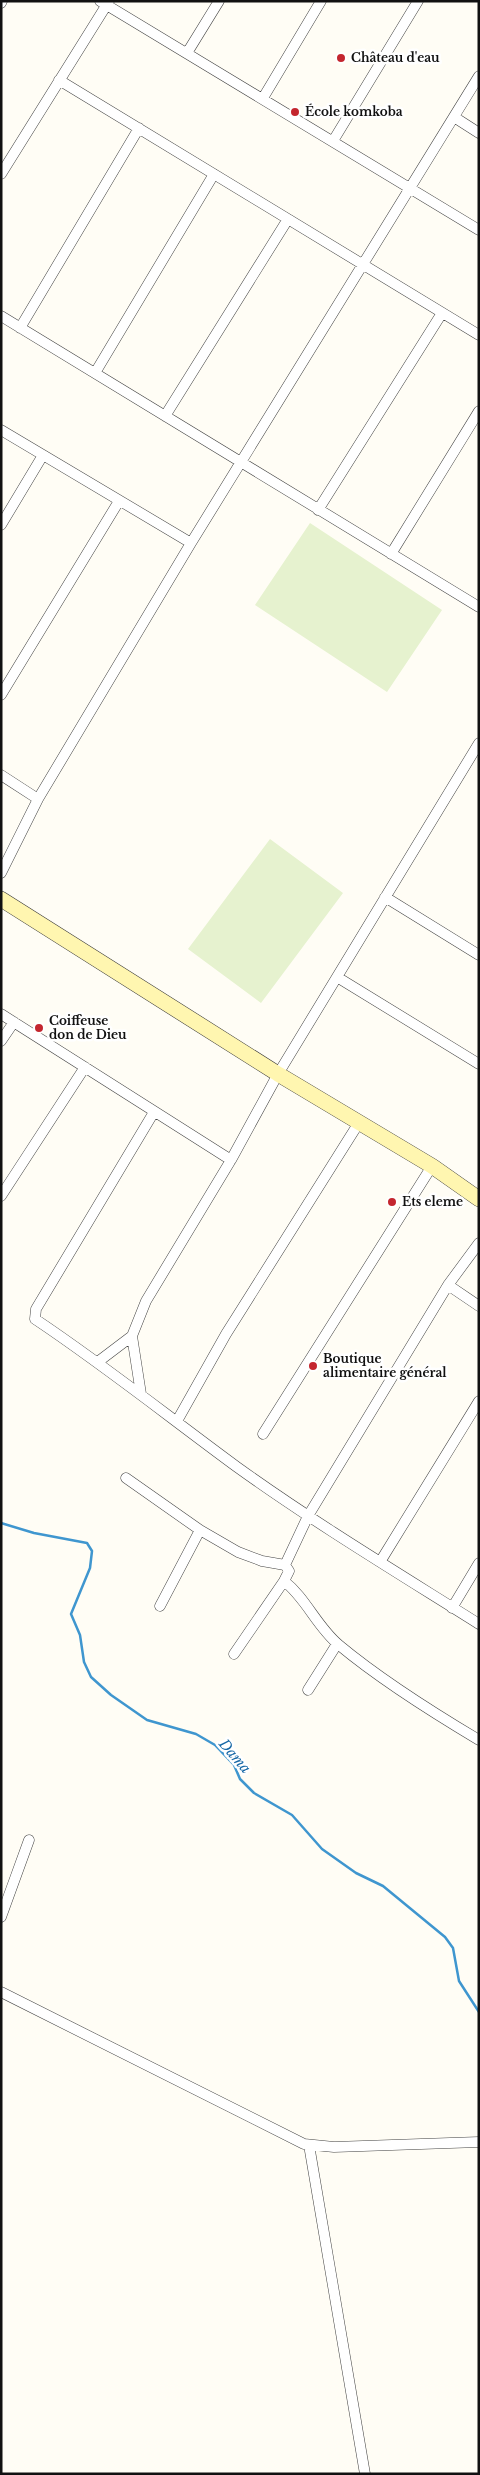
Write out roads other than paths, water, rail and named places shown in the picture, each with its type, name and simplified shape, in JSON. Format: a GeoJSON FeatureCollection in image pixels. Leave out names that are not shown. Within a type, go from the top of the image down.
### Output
{"type":"FeatureCollection","features":[{"type":"Feature","properties":{"kind":"street"},"geometry":{"type":"LineString","coordinates":[[187,54],[219,1]]}},
{"type":"Feature","properties":{"kind":"street"},"geometry":{"type":"LineString","coordinates":[[262,98],[321,1]]}},
{"type":"Feature","properties":{"kind":"street"},"geometry":{"type":"LineString","coordinates":[[333,141],[418,1]]}},
{"type":"Feature","properties":{"kind":"street"},"geometry":{"type":"LineString","coordinates":[[1,174],[105,3],[187,54],[410,186],[479,230]]}},
{"type":"Feature","properties":{"kind":"street"},"geometry":{"type":"LineString","coordinates":[[1,873],[38,798],[240,462],[479,76]]}},
{"type":"Feature","properties":{"kind":"street"},"geometry":{"type":"LineString","coordinates":[[59,80],[479,335]]}},
{"type":"Feature","properties":{"kind":"street"},"geometry":{"type":"LineString","coordinates":[[454,117],[479,133]]}},
{"type":"Feature","properties":{"kind":"street"},"geometry":{"type":"LineString","coordinates":[[20,328],[139,128]]}},
{"type":"Feature","properties":{"kind":"street"},"geometry":{"type":"LineString","coordinates":[[94,373],[214,174]]}},
{"type":"Feature","properties":{"kind":"street"},"geometry":{"type":"LineString","coordinates":[[165,416],[288,219]]}},
{"type":"Feature","properties":{"kind":"street"},"geometry":{"type":"LineString","coordinates":[[318,510],[442,313]]}},
{"type":"Feature","properties":{"kind":"street"},"geometry":{"type":"LineString","coordinates":[[1,316],[479,607]]}},
{"type":"Feature","properties":{"kind":"street"},"geometry":{"type":"LineString","coordinates":[[391,554],[479,411]]}},
{"type":"Feature","properties":{"kind":"street"},"geometry":{"type":"LineString","coordinates":[[1,430],[191,543]]}},
{"type":"Feature","properties":{"kind":"street"},"geometry":{"type":"LineString","coordinates":[[1,525],[43,455]]}},
{"type":"Feature","properties":{"kind":"street"},"geometry":{"type":"LineString","coordinates":[[1,695],[119,501]]}},
{"type":"Feature","properties":{"kind":"street"},"geometry":{"type":"LineString","coordinates":[[141,1394],[132,1336],[146,1301],[231,1160],[278,1074],[479,743]]}},
{"type":"Feature","properties":{"kind":"street"},"geometry":{"type":"LineString","coordinates":[[1,776],[38,798]]}},
{"type":"Feature","properties":{"kind":"street"},"geometry":{"type":"LineString","coordinates":[[385,897],[479,955]]}},
{"type":"Feature","properties":{"kind":"street"},"geometry":{"type":"LineString","coordinates":[[1,899],[278,1074],[360,1121],[432,1166],[479,1199]]}},
{"type":"Feature","properties":{"kind":"street"},"geometry":{"type":"LineString","coordinates":[[337,977],[479,1064]]}},
{"type":"Feature","properties":{"kind":"street"},"geometry":{"type":"LineString","coordinates":[[1,1014],[231,1160]]}},
{"type":"Feature","properties":{"kind":"street"},"geometry":{"type":"LineString","coordinates":[[1,1041],[14,1022]]}},
{"type":"Feature","properties":{"kind":"street"},"geometry":{"type":"LineString","coordinates":[[1,1196],[84,1067]]}},
{"type":"Feature","properties":{"kind":"street"},"geometry":{"type":"LineString","coordinates":[[154,1112],[34,1314],[35,1319],[99,1361],[308,1516],[479,1624]]}},
{"type":"Feature","properties":{"kind":"street"},"geometry":{"type":"LineString","coordinates":[[178,1421],[226,1334],[360,1121]]}},
{"type":"Feature","properties":{"kind":"street"},"geometry":{"type":"LineString","coordinates":[[263,1434],[432,1166]]}},
{"type":"Feature","properties":{"kind":"street"},"geometry":{"type":"LineString","coordinates":[[285,1565],[308,1516],[448,1285],[479,1243]]}},
{"type":"Feature","properties":{"kind":"street"},"geometry":{"type":"LineString","coordinates":[[448,1285],[479,1306]]}},
{"type":"Feature","properties":{"kind":"street"},"geometry":{"type":"LineString","coordinates":[[99,1361],[132,1336]]}},
{"type":"Feature","properties":{"kind":"street"},"geometry":{"type":"LineString","coordinates":[[380,1562],[479,1401]]}},
{"type":"Feature","properties":{"kind":"street"},"geometry":{"type":"LineString","coordinates":[[126,1478],[200,1530],[238,1552],[262,1561],[285,1565],[289,1571],[234,1654]]}},
{"type":"Feature","properties":{"kind":"street"},"geometry":{"type":"LineString","coordinates":[[160,1606],[200,1530]]}},
{"type":"Feature","properties":{"kind":"street"},"geometry":{"type":"LineString","coordinates":[[452,1608],[479,1563]]}},
{"type":"Feature","properties":{"kind":"street"},"geometry":{"type":"LineString","coordinates":[[284,1581],[294,1589],[337,1644],[438,1716],[479,1740]]}},
{"type":"Feature","properties":{"kind":"street"},"geometry":{"type":"LineString","coordinates":[[308,1690],[337,1644]]}},
{"type":"Feature","properties":{"kind":"street"},"geometry":{"type":"LineString","coordinates":[[1,1916],[29,1840]]}},
{"type":"Feature","properties":{"kind":"street"},"geometry":{"type":"LineString","coordinates":[[1,1992],[270,2129],[309,2145],[334,2147],[479,2142]]}},
{"type":"Feature","properties":{"kind":"street"},"geometry":{"type":"LineString","coordinates":[[309,2145],[365,2474]]}},
{"type":"Feature","properties":{"kind":"waterway","name":"Dama"},"geometry":{"type":"LineString","coordinates":[[1,1523],[34,1533],[87,1543],[92,1551],[90,1568],[71,1614],[80,1635],[84,1662],[91,1677],[111,1695],[147,1720],[196,1734],[215,1745],[234,1765],[240,1779],[254,1793],[292,1815],[322,1849],[356,1873],[383,1886],[445,1937],[453,1948],[459,1981],[479,2012]]}},
{"type":"Feature","properties":{"kind":"place","name":"Château d'eau"},"geometry":{"type":"Point","coordinates":[341,58]}},
{"type":"Feature","properties":{"kind":"place","name":"École komkoba"},"geometry":{"type":"Point","coordinates":[295,112]}},
{"type":"Feature","properties":{"kind":"place","name":"Coiffeuse don de Dieu"},"geometry":{"type":"Point","coordinates":[39,1028]}},
{"type":"Feature","properties":{"kind":"place","name":"Ets eleme"},"geometry":{"type":"Point","coordinates":[392,1202]}},
{"type":"Feature","properties":{"kind":"place","name":"Boutique alimentaire général"},"geometry":{"type":"Point","coordinates":[313,1366]}}]}
